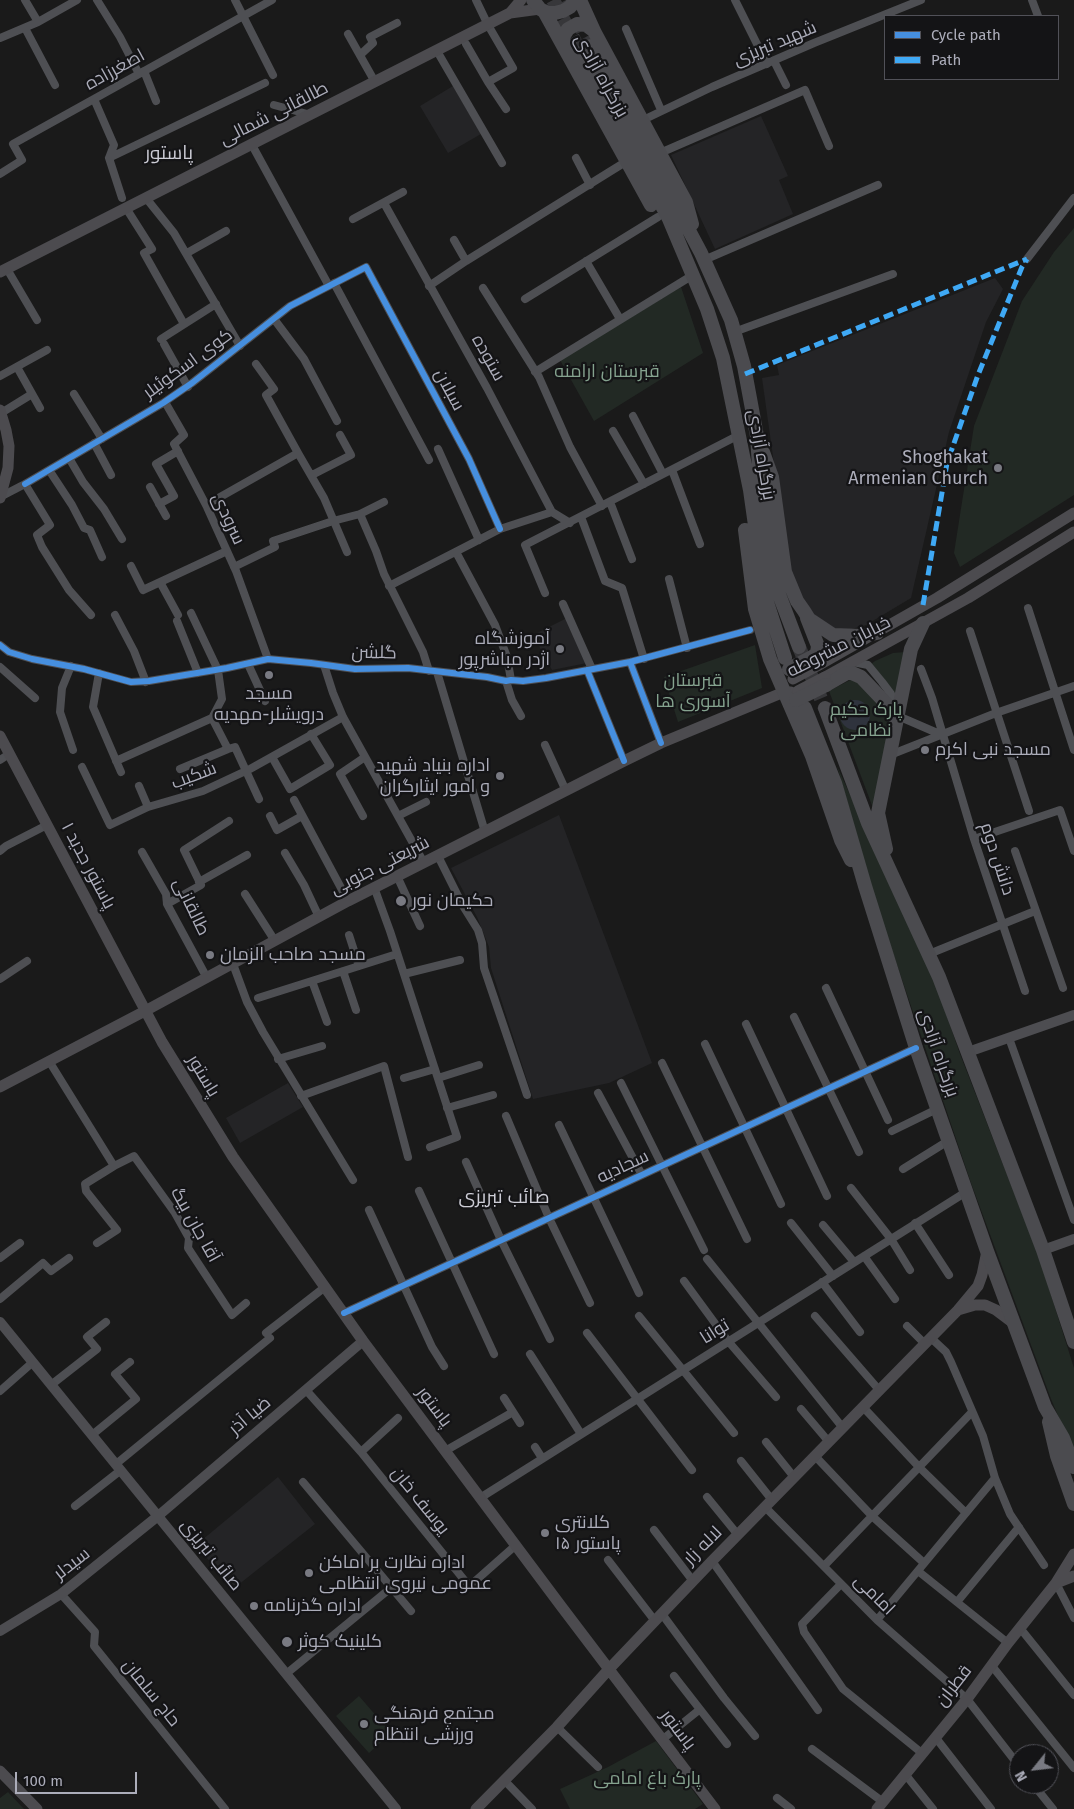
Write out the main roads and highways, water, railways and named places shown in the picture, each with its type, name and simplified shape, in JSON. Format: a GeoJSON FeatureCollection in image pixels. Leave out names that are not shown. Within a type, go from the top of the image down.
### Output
{"type":"FeatureCollection","features":[{"type":"Feature","properties":{"kind":"highway"},"geometry":{"type":"LineString","coordinates":[[539,7],[555,14],[563,12],[575,0]]}},
{"type":"Feature","properties":{"kind":"highway","name":"بزرگراه آزادی"},"geometry":{"type":"LineString","coordinates":[[580,0],[594,31],[686,202],[703,257]]}},
{"type":"Feature","properties":{"kind":"highway","name":"بزرگراه آزادی"},"geometry":{"type":"LineString","coordinates":[[539,7],[564,47],[658,217],[690,268]]}},
{"type":"Feature","properties":{"kind":"highway"},"geometry":{"type":"LineString","coordinates":[[564,47],[563,37],[568,29],[577,24],[586,25],[594,31]]}},
{"type":"Feature","properties":{"kind":"highway","name":"بزرگراه آزادی"},"geometry":{"type":"LineString","coordinates":[[789,669],[765,596],[750,490],[739,435],[723,358],[707,308],[670,219],[586,49],[703,257],[731,320],[744,366],[757,436],[760,481],[772,567],[777,589],[799,647]]}},
{"type":"Feature","properties":{"kind":"highway"},"geometry":{"type":"LineString","coordinates":[[757,436],[772,477],[785,572],[818,646],[816,660],[789,669],[780,666],[770,659]]}},
{"type":"Feature","properties":{"kind":"highway","name":"بزرگراه آزادی"},"geometry":{"type":"LineString","coordinates":[[743,457],[740,492],[755,609],[770,659],[794,699],[835,783],[916,1048],[986,1251],[1045,1407],[1057,1456],[1074,1504]]}},
{"type":"Feature","properties":{"kind":"highway"},"geometry":{"type":"LineString","coordinates":[[804,611],[809,619],[833,635],[862,636],[877,633]]}},
{"type":"Feature","properties":{"kind":"highway"},"geometry":{"type":"LineString","coordinates":[[892,874],[878,813],[912,649],[923,623]]}},
{"type":"Feature","properties":{"kind":"highway"},"geometry":{"type":"LineString","coordinates":[[794,699],[825,681],[852,673],[861,677],[898,716]]}},
{"type":"Feature","properties":{"kind":"highway","name":"بزرگراه آزادی"},"geometry":{"type":"LineString","coordinates":[[825,708],[868,823],[939,977],[1043,1250],[1074,1342]]}},
{"type":"Feature","properties":{"kind":"highway","name":"بزرگراه آزادی"},"geometry":{"type":"LineString","coordinates":[[1045,1407],[1063,1438],[1074,1467]]}},
{"type":"Feature","properties":{"kind":"main road"},"geometry":{"type":"LineString","coordinates":[[510,13],[521,0]]}},
{"type":"Feature","properties":{"kind":"main road","name":"طالقانی شمالی"},"geometry":{"type":"LineString","coordinates":[[4,271],[124,203],[146,198],[510,13],[539,7]]}},
{"type":"Feature","properties":{"kind":"main road"},"geometry":{"type":"LineString","coordinates":[[0,498],[8,468],[9,446],[1,412]]}},
{"type":"Feature","properties":{"kind":"main road","name":"خیابان مشروطه"},"geometry":{"type":"LineString","coordinates":[[816,660],[877,633],[1074,513]]}},
{"type":"Feature","properties":{"kind":"main road","name":"خیابان مشروطه"},"geometry":{"type":"LineString","coordinates":[[825,681],[853,662],[968,598],[1074,532]]}},
{"type":"Feature","properties":{"kind":"main road","name":"خیابان مشروطه"},"geometry":{"type":"LineString","coordinates":[[789,669],[794,699]]}},
{"type":"Feature","properties":{"kind":"main road","name":"شریعتی جنوبی"},"geometry":{"type":"LineString","coordinates":[[0,1087],[348,901],[624,761],[661,743],[794,699]]}},
{"type":"Feature","properties":{"kind":"main road","name":"پاستور جدید ۱"},"geometry":{"type":"LineString","coordinates":[[0,736],[5,757],[47,825],[145,1011]]}},
{"type":"Feature","properties":{"kind":"main road","name":"پاستور"},"geometry":{"type":"LineString","coordinates":[[145,1011],[166,1049],[233,1157],[363,1341],[715,1809]]}},
{"type":"Feature","properties":{"kind":"main road"},"geometry":{"type":"LineString","coordinates":[[968,1052],[1073,1019]]}},
{"type":"Feature","properties":{"kind":"main road"},"geometry":{"type":"LineString","coordinates":[[1043,1250],[1074,1239]]}},
{"type":"Feature","properties":{"kind":"main road","name":"لاله زار"},"geometry":{"type":"LineString","coordinates":[[476,1809],[557,1727],[610,1668],[712,1561],[958,1310],[978,1286],[986,1251]]}},
{"type":"Feature","properties":{"kind":"main road"},"geometry":{"type":"LineString","coordinates":[[958,1310],[975,1305],[985,1305],[996,1310],[1012,1322]]}},
{"type":"Feature","properties":{"kind":"main road","name":"صائب تبریزی"},"geometry":{"type":"LineString","coordinates":[[0,1322],[396,1809]]}},
{"type":"Feature","properties":{"kind":"main road","name":"ضیا آذر"},"geometry":{"type":"LineString","coordinates":[[158,1516],[363,1341]]}},
{"type":"Feature","properties":{"kind":"main road","name":"سیدلر"},"geometry":{"type":"LineString","coordinates":[[0,1631],[61,1594],[158,1516]]}},
{"type":"Feature","properties":{"kind":"main road","name":"قطران"},"geometry":{"type":"LineString","coordinates":[[880,1806],[967,1700],[1008,1643],[1056,1582],[1074,1554]]}},
{"type":"Feature","properties":{"kind":"main road"},"geometry":{"type":"LineString","coordinates":[[1056,1582],[1074,1576]]}},
{"type":"Feature","properties":{"kind":"main road"},"geometry":{"type":"LineString","coordinates":[[0,1770],[37,1809]]}},
{"type":"Feature","properties":{"kind":"tunnel"},"geometry":{"type":"LineString","coordinates":[[553,0],[581,53]]}},
{"type":"Feature","properties":{"kind":"tunnel"},"geometry":{"type":"LineString","coordinates":[[566,0],[591,46]]}},
{"type":"Feature","properties":{"kind":"tunnel"},"geometry":{"type":"LineString","coordinates":[[799,647],[825,708]]}},
{"type":"Feature","properties":{"kind":"place","name":"Shoghakat Armenian Church"},"geometry":{"type":"Point","coordinates":[998,468]}},
{"type":"Feature","properties":{"kind":"place","name":"آموزشگاه اژدر مباشرپور"},"geometry":{"type":"Point","coordinates":[560,649]}},
{"type":"Feature","properties":{"kind":"place","name":"مسجد درویشلر-مهدیه"},"geometry":{"type":"Point","coordinates":[269,675]}},
{"type":"Feature","properties":{"kind":"place","name":"مسجد نبی اکرم"},"geometry":{"type":"Point","coordinates":[925,750]}},
{"type":"Feature","properties":{"kind":"place","name":"اداره بنیاد شهید و امور ایثارگران"},"geometry":{"type":"Point","coordinates":[500,776]}},
{"type":"Feature","properties":{"kind":"place","name":"حکیمان نور"},"geometry":{"type":"Point","coordinates":[401,901]}},
{"type":"Feature","properties":{"kind":"place","name":"مسجد صاحب الزمان"},"geometry":{"type":"Point","coordinates":[210,955]}},
{"type":"Feature","properties":{"kind":"place","name":"کلانتری ۱۵ پاستور"},"geometry":{"type":"Point","coordinates":[545,1533]}},
{"type":"Feature","properties":{"kind":"place","name":"اداره نظارت بر اماکن عمومی نیروی انتظامی"},"geometry":{"type":"Point","coordinates":[309,1573]}},
{"type":"Feature","properties":{"kind":"place","name":"اداره گذرنامه"},"geometry":{"type":"Point","coordinates":[254,1606]}},
{"type":"Feature","properties":{"kind":"place","name":"کلینیک کوثر"},"geometry":{"type":"Point","coordinates":[287,1642]}},
{"type":"Feature","properties":{"kind":"place","name":"مجتمع فرهنگی ورزشی انتظام"},"geometry":{"type":"Point","coordinates":[364,1724]}},
{"type":"Feature","properties":{"kind":"district","name":"پاستور"},"geometry":{"type":"Point","coordinates":[169,154]}},
{"type":"Feature","properties":{"kind":"district","name":"صائب تبریزی"},"geometry":{"type":"Point","coordinates":[504,1198]}},
{"type":"Feature","properties":{"kind":"park label","name":"قبرستان ارامنه"},"geometry":{"type":"Point","coordinates":[607,372]}},
{"type":"Feature","properties":{"kind":"park label","name":"قبرستان آسوری ها"},"geometry":{"type":"Point","coordinates":[693,691]}},
{"type":"Feature","properties":{"kind":"park label","name":"پارک حکیم نظامی"},"geometry":{"type":"Point","coordinates":[866,720]}},
{"type":"Feature","properties":{"kind":"park label","name":"پارک باغ امامی"},"geometry":{"type":"Point","coordinates":[647,1779]}}]}
